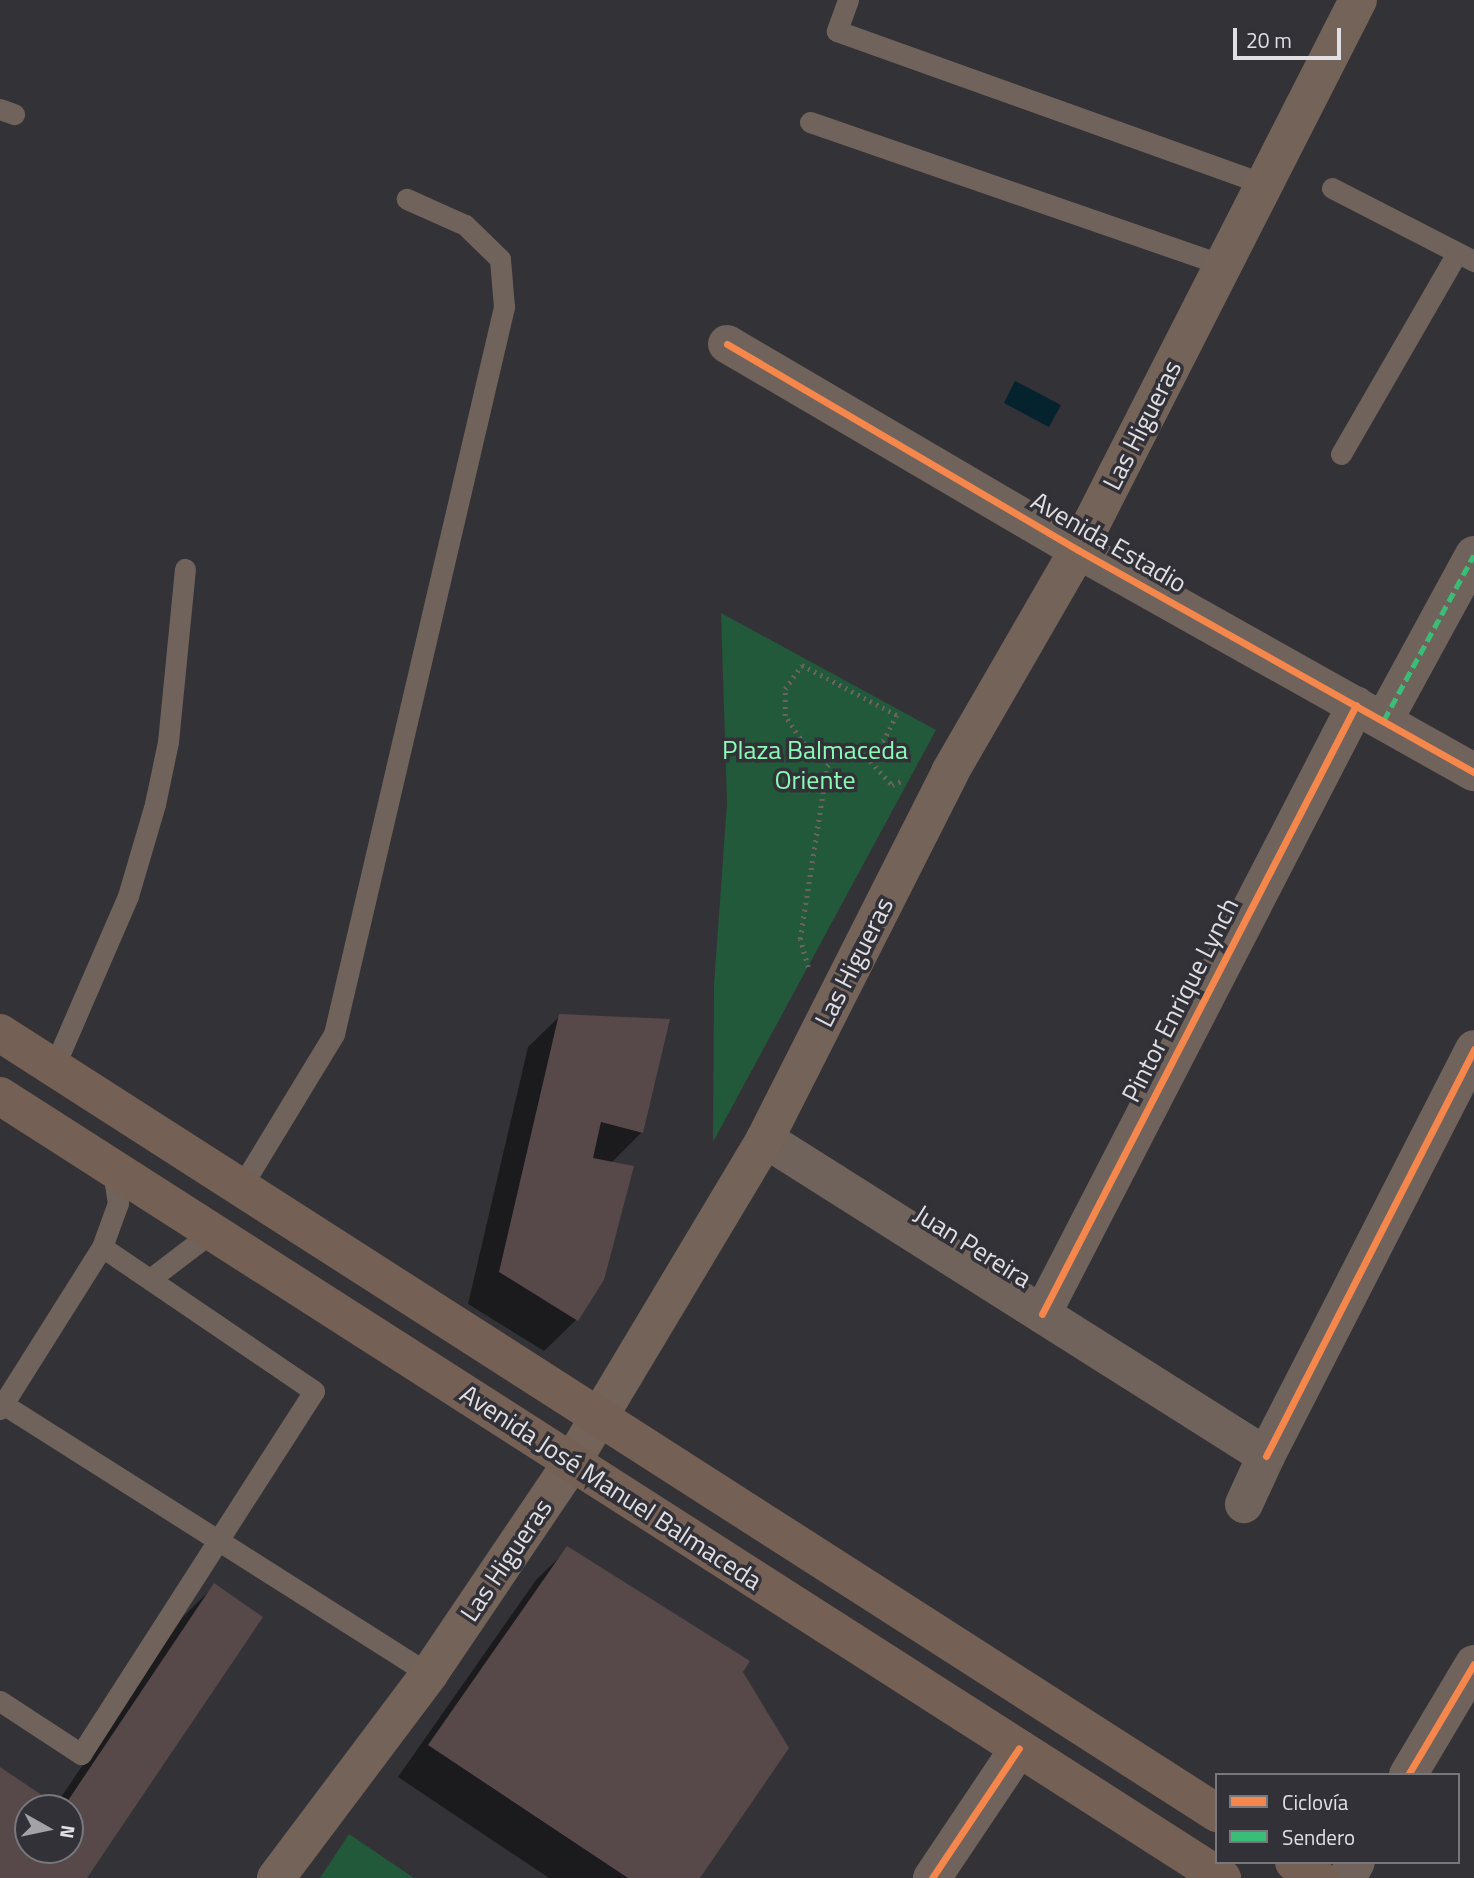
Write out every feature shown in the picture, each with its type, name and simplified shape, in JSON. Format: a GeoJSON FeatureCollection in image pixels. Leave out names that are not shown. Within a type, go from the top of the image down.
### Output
{"type":"FeatureCollection","features":[{"type":"Feature","properties":{"kind":"main road","name":"Las Higueras"},"geometry":{"type":"LineString","coordinates":[[276,1878],[429,1674],[572,1462],[765,1139],[950,772],[1078,550],[1358,0]]}},
{"type":"Feature","properties":{"kind":"main road","name":"Avenida José Manuel Balmaceda"},"geometry":{"type":"LineString","coordinates":[[0,1033],[1215,1812]]}},
{"type":"Feature","properties":{"kind":"main road"},"geometry":{"type":"LineString","coordinates":[[0,1046],[127,1125],[166,1138]]}},
{"type":"Feature","properties":{"kind":"main road","name":"Avenida José Manuel Balmaceda"},"geometry":{"type":"LineString","coordinates":[[0,1096],[1222,1878]]}},
{"type":"Feature","properties":{"kind":"street","name":"Avenida Estadio"},"geometry":{"type":"LineString","coordinates":[[727,344],[1078,550],[1474,772]]}},
{"type":"Feature","properties":{"kind":"street","name":"Pintor Enrique Lynch"},"geometry":{"type":"LineString","coordinates":[[1042,1314],[1370,713],[1474,555]]}},
{"type":"Feature","properties":{"kind":"street"},"geometry":{"type":"LineString","coordinates":[[1244,1504],[1474,1049]]}},
{"type":"Feature","properties":{"kind":"street","name":"Juan Pereira"},"geometry":{"type":"LineString","coordinates":[[765,1139],[1266,1456]]}},
{"type":"Feature","properties":{"kind":"street"},"geometry":{"type":"LineString","coordinates":[[1409,1773],[1474,1664]]}},
{"type":"Feature","properties":{"kind":"street"},"geometry":{"type":"LineString","coordinates":[[932,1878],[1019,1748]]}},
{"type":"Feature","properties":{"kind":"street"},"geometry":{"type":"LineString","coordinates":[[1316,1874],[1349,1864]]}},
{"type":"Feature","properties":{"kind":"lane"},"geometry":{"type":"LineString","coordinates":[[848,0],[837,31],[1264,184]]}},
{"type":"Feature","properties":{"kind":"lane"},"geometry":{"type":"LineString","coordinates":[[810,122],[1224,265]]}},
{"type":"Feature","properties":{"kind":"lane"},"geometry":{"type":"LineString","coordinates":[[1332,188],[1466,257],[1341,454]]}},
{"type":"Feature","properties":{"kind":"lane"},"geometry":{"type":"LineString","coordinates":[[241,1187],[334,1034],[504,307],[500,259],[465,225],[407,199]]}},
{"type":"Feature","properties":{"kind":"lane"},"geometry":{"type":"LineString","coordinates":[[54,1067],[128,896],[155,804],[168,742],[185,569]]}},
{"type":"Feature","properties":{"kind":"lane"},"geometry":{"type":"LineString","coordinates":[[112,1167],[118,1203],[102,1247],[2,1406],[429,1674]]}},
{"type":"Feature","properties":{"kind":"lane"},"geometry":{"type":"LineString","coordinates":[[150,1279],[213,1231]]}},
{"type":"Feature","properties":{"kind":"lane"},"geometry":{"type":"LineString","coordinates":[[0,1701],[81,1754],[313,1391],[102,1247]]}},
{"type":"Feature","properties":{"kind":"path"},"geometry":{"type":"LineString","coordinates":[[832,761],[808,750],[785,716],[785,689],[802,665],[897,715],[884,740],[866,756]]}},
{"type":"Feature","properties":{"kind":"path"},"geometry":{"type":"LineString","coordinates":[[841,988],[809,970],[800,939],[827,766],[842,750],[866,756],[892,785],[930,770],[950,772]]}},
{"type":"Feature","properties":{"kind":"green space","name":"Plaza Balmaceda Oriente"},"geometry":{"type":"Polygon","coordinates":[[[721,613],[936,730],[713,1142],[714,985],[727,803],[721,613]]]}},
{"type":"Feature","properties":{"kind":"green space"},"geometry":{"type":"Polygon","coordinates":[[[349,1834],[414,1878],[320,1878],[349,1834]]]}},
{"type":"Feature","properties":{"kind":"water"},"geometry":{"type":"Polygon","coordinates":[[[1015,381],[1061,405],[1049,427],[1004,403],[1015,381]]]}},
{"type":"Feature","properties":{"kind":"building"},"geometry":{"type":"Polygon","coordinates":[[[559,1014],[670,1019],[643,1133],[601,1122],[593,1158],[634,1166],[604,1280],[578,1321],[499,1272],[559,1014]]]}},
{"type":"Feature","properties":{"kind":"building"},"geometry":{"type":"Polygon","coordinates":[[[567,1546],[750,1661],[743,1672],[789,1748],[700,1878],[628,1878],[428,1745],[567,1546]]]}},
{"type":"Feature","properties":{"kind":"building"},"geometry":{"type":"Polygon","coordinates":[[[214,1583],[263,1617],[87,1878],[0,1878],[0,1767],[40,1794],[14,1794],[14,1864],[84,1864],[84,1794],[72,1794],[214,1583]]]}},
{"type":"Feature","properties":{"kind":"marked path"},"geometry":{"type":"LineString","coordinates":[[1384,720],[1474,555]]}},
{"type":"Feature","properties":{"kind":"cycle path"},"geometry":{"type":"LineString","coordinates":[[727,344],[1078,550],[1474,772]]}},
{"type":"Feature","properties":{"kind":"cycle path"},"geometry":{"type":"LineString","coordinates":[[1042,1314],[1356,705]]}},
{"type":"Feature","properties":{"kind":"cycle path"},"geometry":{"type":"LineString","coordinates":[[1266,1456],[1474,1049]]}},
{"type":"Feature","properties":{"kind":"cycle path"},"geometry":{"type":"LineString","coordinates":[[1409,1773],[1474,1664]]}},
{"type":"Feature","properties":{"kind":"cycle path"},"geometry":{"type":"LineString","coordinates":[[932,1878],[1019,1748]]}}]}
